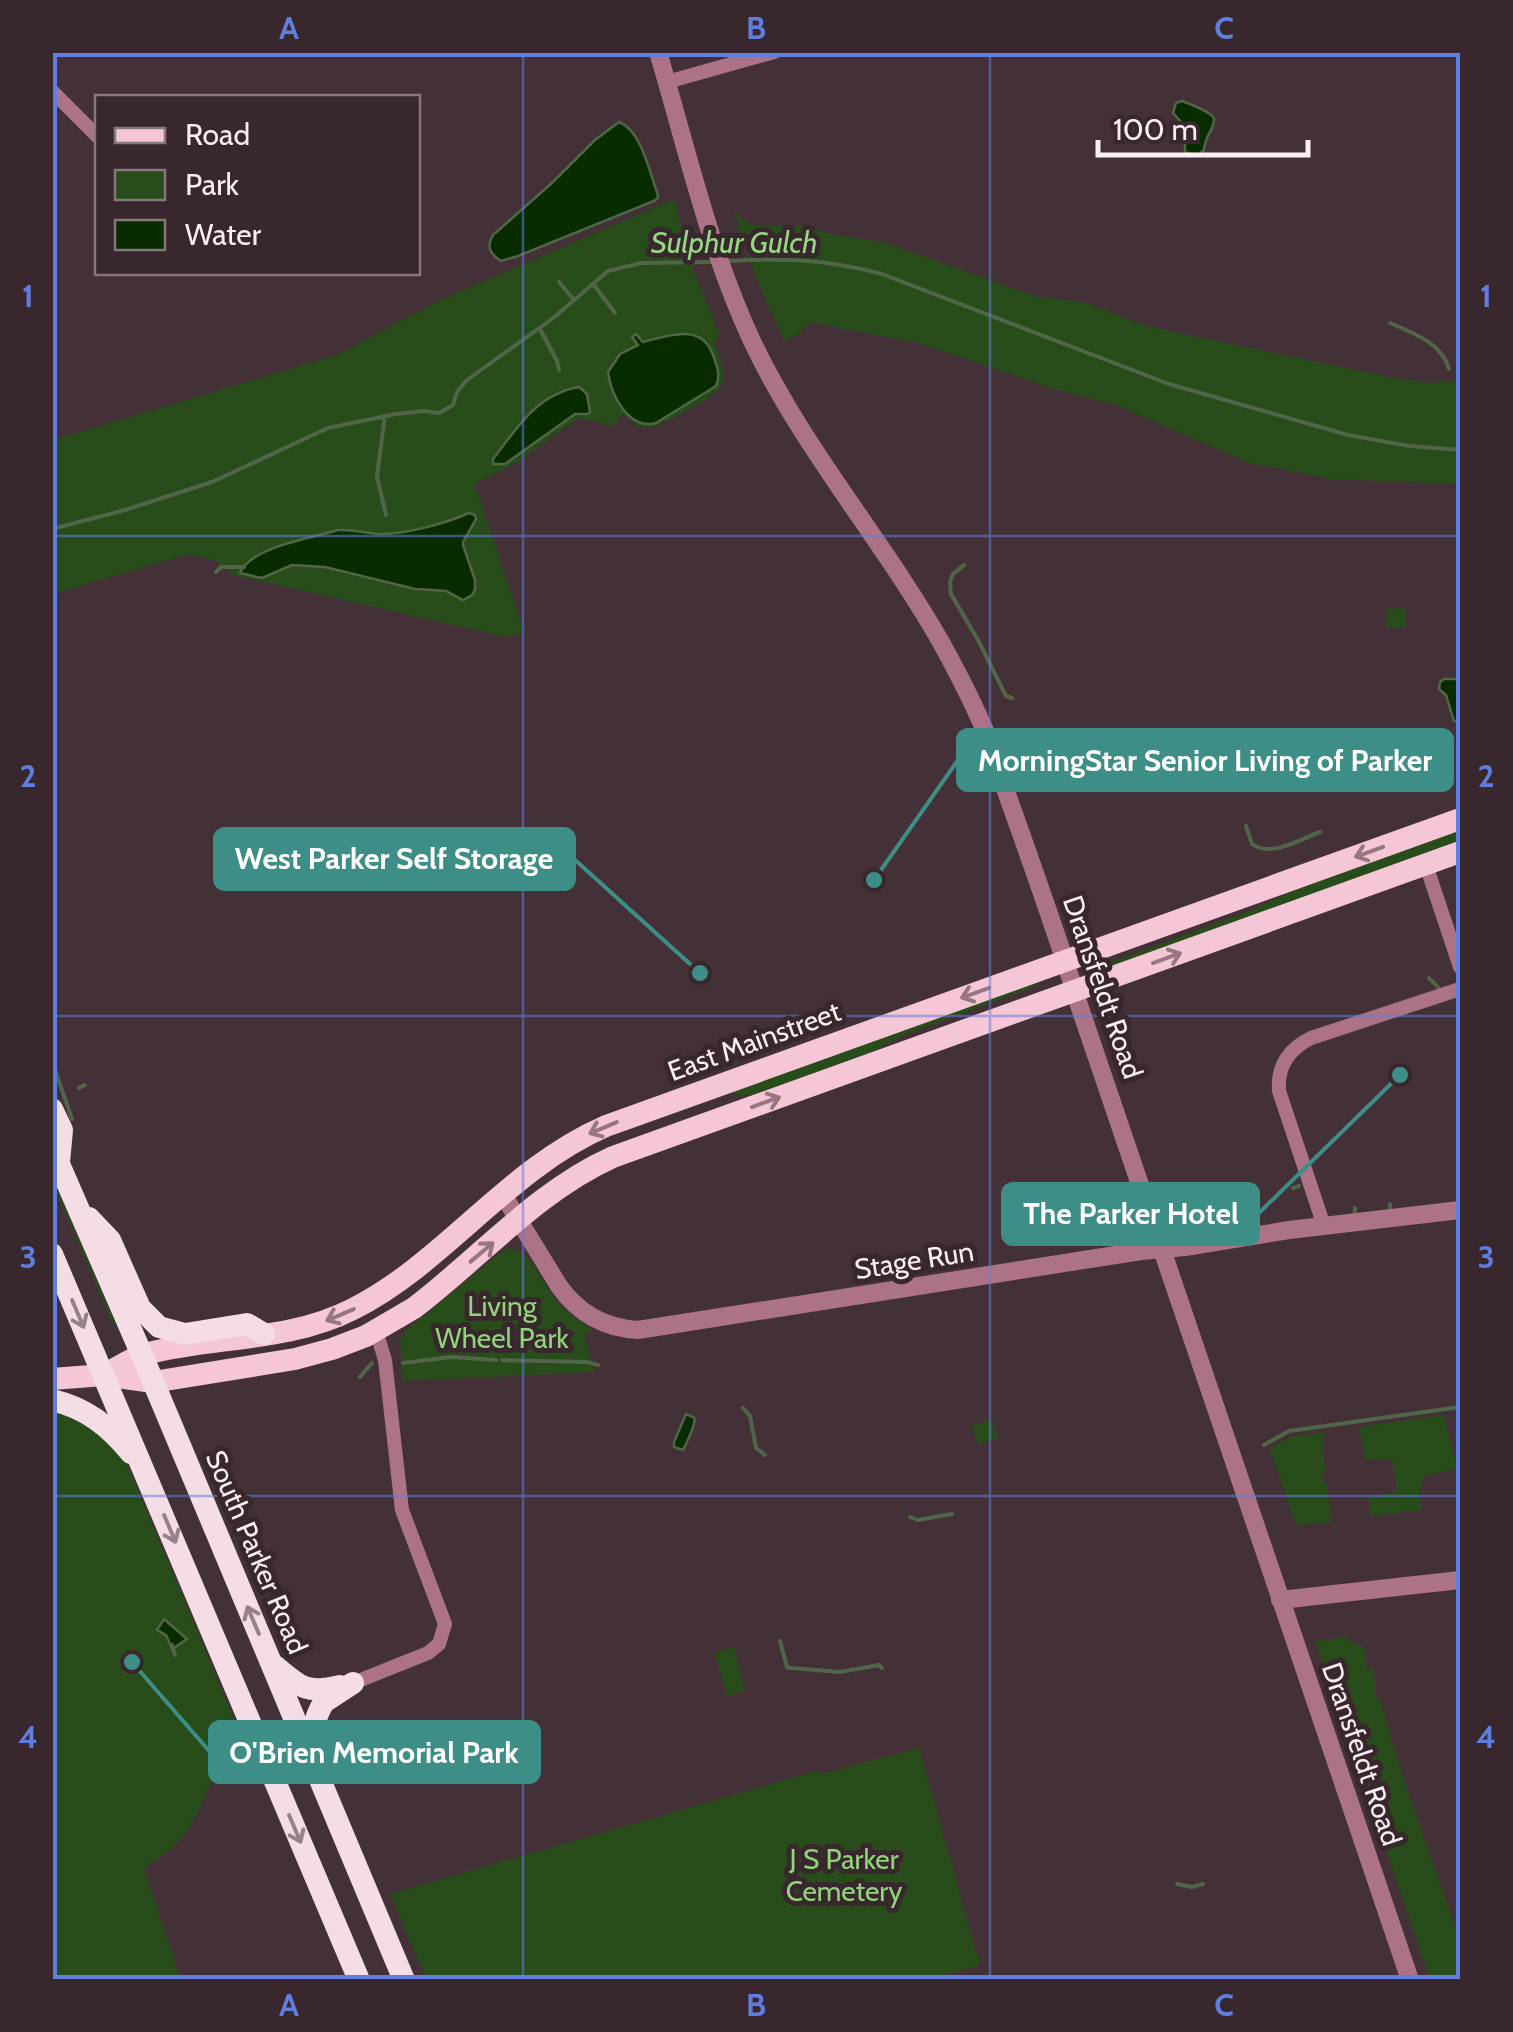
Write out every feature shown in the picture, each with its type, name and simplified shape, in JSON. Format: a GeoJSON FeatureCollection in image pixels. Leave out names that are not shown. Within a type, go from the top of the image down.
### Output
{"type":"FeatureCollection","features":[{"type":"Feature","properties":{"kind":"highway","name":"South Parker Road"},"geometry":{"type":"LineString","coordinates":[[52,1109],[62,1130],[56,1155],[404,1980]]}},
{"type":"Feature","properties":{"kind":"highway"},"geometry":{"type":"LineString","coordinates":[[77,1205],[110,1240],[140,1308],[159,1327],[185,1334],[248,1324],[264,1334]]}},
{"type":"Feature","properties":{"kind":"highway"},"geometry":{"type":"LineString","coordinates":[[52,1254],[359,1980]]}},
{"type":"Feature","properties":{"kind":"highway"},"geometry":{"type":"LineString","coordinates":[[52,1400],[80,1408],[96,1418],[146,1471]]}},
{"type":"Feature","properties":{"kind":"highway"},"geometry":{"type":"LineString","coordinates":[[272,1663],[294,1682],[315,1691],[354,1683]]}},
{"type":"Feature","properties":{"kind":"highway"},"geometry":{"type":"LineString","coordinates":[[314,1764],[316,1714],[324,1702],[354,1683]]}},
{"type":"Feature","properties":{"kind":"main road","name":"East Mainstreet"},"geometry":{"type":"LineString","coordinates":[[104,1374],[142,1355],[309,1326],[353,1310],[396,1283],[547,1158],[606,1126],[1460,819]]}},
{"type":"Feature","properties":{"kind":"main road","name":"East Mainstreet"},"geometry":{"type":"LineString","coordinates":[[52,1379],[104,1374],[154,1382],[332,1349],[403,1316],[582,1172],[624,1152],[1460,852]]}},
{"type":"Feature","properties":{"kind":"main road"},"geometry":{"type":"LineString","coordinates":[[582,1172],[590,1156],[647,1127],[652,1119],[651,1110]]}},
{"type":"Feature","properties":{"kind":"main road"},"geometry":{"type":"LineString","coordinates":[[376,1331],[380,1311],[442,1258],[451,1237]]}},
{"type":"Feature","properties":{"kind":"street","name":"Dransfeldt Road"},"geometry":{"type":"LineString","coordinates":[[658,52],[724,273],[752,340],[790,412],[921,610],[954,667],[990,745],[1410,1980]]}},
{"type":"Feature","properties":{"kind":"street"},"geometry":{"type":"LineString","coordinates":[[667,82],[774,52]]}},
{"type":"Feature","properties":{"kind":"street"},"geometry":{"type":"LineString","coordinates":[[52,91],[95,134]]}},
{"type":"Feature","properties":{"kind":"street"},"geometry":{"type":"LineString","coordinates":[[1426,865],[1460,967]]}},
{"type":"Feature","properties":{"kind":"street"},"geometry":{"type":"LineString","coordinates":[[1324,1226],[1279,1091],[1279,1074],[1287,1056],[1311,1038],[1460,989]]}},
{"type":"Feature","properties":{"kind":"street","name":"Stage Run"},"geometry":{"type":"LineString","coordinates":[[502,1193],[570,1300],[602,1322],[632,1330],[1142,1251],[1460,1210]]}},
{"type":"Feature","properties":{"kind":"street"},"geometry":{"type":"LineString","coordinates":[[354,1683],[428,1653],[439,1644],[445,1624],[402,1510],[385,1360],[376,1331]]}},
{"type":"Feature","properties":{"kind":"street"},"geometry":{"type":"LineString","coordinates":[[1280,1600],[1460,1580]]}},
{"type":"Feature","properties":{"kind":"green space"},"geometry":{"type":"Polygon","coordinates":[[[674,199],[694,271],[720,335],[714,341],[723,367],[723,382],[703,401],[654,427],[638,426],[626,415],[614,426],[578,418],[519,461],[475,484],[524,632],[506,637],[234,575],[215,560],[189,554],[53,594],[53,440],[337,355],[438,301],[674,199]]]}},
{"type":"Feature","properties":{"kind":"green space"},"geometry":{"type":"Polygon","coordinates":[[[733,210],[756,226],[803,226],[884,242],[1035,296],[1087,303],[1146,326],[1384,376],[1428,383],[1460,380],[1460,484],[1332,479],[1247,462],[1116,405],[1051,388],[918,343],[809,322],[799,334],[784,341],[756,278],[733,210]]]}},
{"type":"Feature","properties":{"kind":"green space"},"geometry":{"type":"Polygon","coordinates":[[[1387,608],[1406,609],[1406,628],[1386,628],[1387,608]]]}},
{"type":"Feature","properties":{"kind":"green space"},"geometry":{"type":"Polygon","coordinates":[[[1460,827],[1460,843],[1129,962],[1101,966],[1249,911],[1460,827]]]}},
{"type":"Feature","properties":{"kind":"green space"},"geometry":{"type":"Polygon","coordinates":[[[1039,985],[754,1095],[733,1092],[1022,986],[1039,985]]]}},
{"type":"Feature","properties":{"kind":"green space"},"geometry":{"type":"Polygon","coordinates":[[[52,1177],[115,1323],[113,1325],[53,1185],[52,1177]]]}},
{"type":"Feature","properties":{"kind":"green space","name":"Living Wheel Park"},"geometry":{"type":"Polygon","coordinates":[[[506,1248],[523,1254],[559,1303],[593,1330],[584,1335],[594,1372],[403,1381],[400,1342],[404,1332],[506,1248]]]}},
{"type":"Feature","properties":{"kind":"green space"},"geometry":{"type":"Polygon","coordinates":[[[53,1409],[79,1419],[123,1454],[243,1740],[239,1749],[223,1756],[186,1832],[144,1868],[181,1979],[53,1979],[53,1409]]]}},
{"type":"Feature","properties":{"kind":"green space"},"geometry":{"type":"Polygon","coordinates":[[[1444,1415],[1457,1468],[1425,1476],[1419,1493],[1422,1510],[1370,1516],[1369,1497],[1397,1492],[1392,1459],[1365,1460],[1359,1427],[1444,1415]]]}},
{"type":"Feature","properties":{"kind":"green space"},"geometry":{"type":"Polygon","coordinates":[[[992,1419],[998,1438],[978,1445],[972,1426],[992,1419]]]}},
{"type":"Feature","properties":{"kind":"green space"},"geometry":{"type":"Polygon","coordinates":[[[1325,1432],[1322,1473],[1331,1522],[1296,1525],[1270,1449],[1289,1437],[1325,1432]]]}},
{"type":"Feature","properties":{"kind":"green space"},"geometry":{"type":"Polygon","coordinates":[[[1344,1637],[1365,1648],[1367,1668],[1374,1669],[1375,1695],[1380,1700],[1454,1923],[1460,1922],[1460,1979],[1430,1979],[1315,1641],[1344,1637]]]}},
{"type":"Feature","properties":{"kind":"green space"},"geometry":{"type":"Polygon","coordinates":[[[734,1647],[745,1691],[727,1696],[715,1652],[734,1647]]]}},
{"type":"Feature","properties":{"kind":"green space","name":"J S Parker Cemetery"},"geometry":{"type":"Polygon","coordinates":[[[919,1748],[980,1965],[927,1980],[426,1979],[390,1894],[819,1770],[821,1774],[919,1748]]]}},
{"type":"Feature","properties":{"kind":"water"},"geometry":{"type":"Polygon","coordinates":[[[1182,101],[1214,118],[1204,150],[1196,156],[1185,152],[1185,126],[1173,113],[1176,103],[1182,101]]]}},
{"type":"Feature","properties":{"kind":"water"},"geometry":{"type":"Polygon","coordinates":[[[619,122],[639,142],[658,198],[518,256],[501,261],[494,256],[490,250],[493,235],[619,122]]]}},
{"type":"Feature","properties":{"kind":"water"},"geometry":{"type":"Polygon","coordinates":[[[636,334],[643,342],[684,334],[701,338],[717,367],[716,386],[656,423],[646,424],[629,416],[617,400],[608,372],[620,354],[638,345],[632,337],[636,334]]]}},
{"type":"Feature","properties":{"kind":"water"},"geometry":{"type":"Polygon","coordinates":[[[579,387],[587,394],[588,414],[575,414],[505,464],[493,464],[529,414],[551,397],[579,387]]]}},
{"type":"Feature","properties":{"kind":"water"},"geometry":{"type":"Polygon","coordinates":[[[469,513],[476,519],[463,545],[475,590],[463,600],[446,591],[415,589],[325,567],[292,565],[262,578],[240,573],[256,556],[298,540],[338,530],[400,533],[469,513]]]}},
{"type":"Feature","properties":{"kind":"water"},"geometry":{"type":"Polygon","coordinates":[[[1444,679],[1460,679],[1460,726],[1454,721],[1446,695],[1439,689],[1444,679]]]}},
{"type":"Feature","properties":{"kind":"water"},"geometry":{"type":"Polygon","coordinates":[[[686,1414],[695,1418],[683,1450],[674,1447],[674,1442],[686,1414]]]}},
{"type":"Feature","properties":{"kind":"water"},"geometry":{"type":"Polygon","coordinates":[[[164,1619],[187,1639],[172,1649],[166,1635],[157,1630],[164,1619]]]}},
{"type":"Feature","properties":{"kind":"waterway","name":"Sulphur Gulch"},"geometry":{"type":"LineString","coordinates":[[724,261],[804,261],[882,274],[1169,384],[1348,435],[1460,450]]}},
{"type":"Feature","properties":{"kind":"waterway","name":"Sulphur Gulch"},"geometry":{"type":"LineString","coordinates":[[52,529],[212,482],[328,428],[396,414],[439,413],[453,405],[467,380],[552,319],[608,271],[641,263],[715,262]]}},
{"type":"Feature","properties":{"kind":"waterway"},"geometry":{"type":"LineString","coordinates":[[559,282],[574,300]]}},
{"type":"Feature","properties":{"kind":"waterway"},"geometry":{"type":"LineString","coordinates":[[594,285],[615,313]]}},
{"type":"Feature","properties":{"kind":"waterway"},"geometry":{"type":"LineString","coordinates":[[1390,323],[1433,346],[1449,369]]}},
{"type":"Feature","properties":{"kind":"waterway"},"geometry":{"type":"LineString","coordinates":[[540,329],[559,370]]}},
{"type":"Feature","properties":{"kind":"waterway"},"geometry":{"type":"LineString","coordinates":[[385,416],[377,476],[386,515]]}},
{"type":"Feature","properties":{"kind":"waterway"},"geometry":{"type":"LineString","coordinates":[[964,565],[953,574],[951,594],[1006,696],[1012,698]]}},
{"type":"Feature","properties":{"kind":"waterway"},"geometry":{"type":"LineString","coordinates":[[216,572],[221,567],[244,567]]}},
{"type":"Feature","properties":{"kind":"waterway"},"geometry":{"type":"LineString","coordinates":[[1246,826],[1252,844],[1268,849],[1320,832]]}},
{"type":"Feature","properties":{"kind":"waterway"},"geometry":{"type":"LineString","coordinates":[[1429,978],[1438,987]]}},
{"type":"Feature","properties":{"kind":"waterway"},"geometry":{"type":"LineString","coordinates":[[52,1061],[72,1119]]}},
{"type":"Feature","properties":{"kind":"waterway"},"geometry":{"type":"LineString","coordinates":[[79,1088],[85,1085]]}},
{"type":"Feature","properties":{"kind":"waterway"},"geometry":{"type":"LineString","coordinates":[[1293,1188],[1299,1186]]}},
{"type":"Feature","properties":{"kind":"waterway"},"geometry":{"type":"LineString","coordinates":[[403,1363],[452,1357],[496,1360]]}},
{"type":"Feature","properties":{"kind":"waterway"},"geometry":{"type":"LineString","coordinates":[[502,1360],[598,1365]]}},
{"type":"Feature","properties":{"kind":"waterway"},"geometry":{"type":"LineString","coordinates":[[360,1377],[372,1363]]}},
{"type":"Feature","properties":{"kind":"waterway"},"geometry":{"type":"LineString","coordinates":[[1264,1445],[1289,1431],[1460,1407]]}},
{"type":"Feature","properties":{"kind":"waterway"},"geometry":{"type":"LineString","coordinates":[[743,1408],[750,1416],[756,1448],[765,1455]]}},
{"type":"Feature","properties":{"kind":"waterway"},"geometry":{"type":"LineString","coordinates":[[910,1517],[918,1520],[952,1514]]}},
{"type":"Feature","properties":{"kind":"waterway"},"geometry":{"type":"LineString","coordinates":[[780,1641],[787,1667],[840,1672],[879,1665],[882,1668]]}},
{"type":"Feature","properties":{"kind":"waterway"},"geometry":{"type":"LineString","coordinates":[[172,1645],[175,1655]]}},
{"type":"Feature","properties":{"kind":"waterway"},"geometry":{"type":"LineString","coordinates":[[1177,1884],[1203,1884]]}},
{"type":"Feature","properties":{"kind":"place","name":"MorningStar Senior Living of Parker"},"geometry":{"type":"Point","coordinates":[874,880]}},
{"type":"Feature","properties":{"kind":"place","name":"West Parker Self Storage"},"geometry":{"type":"Point","coordinates":[700,973]}},
{"type":"Feature","properties":{"kind":"place","name":"The Parker Hotel"},"geometry":{"type":"Point","coordinates":[1400,1075]}},
{"type":"Feature","properties":{"kind":"place","name":"O'Brien Memorial Park"},"geometry":{"type":"Point","coordinates":[132,1662]}}]}
